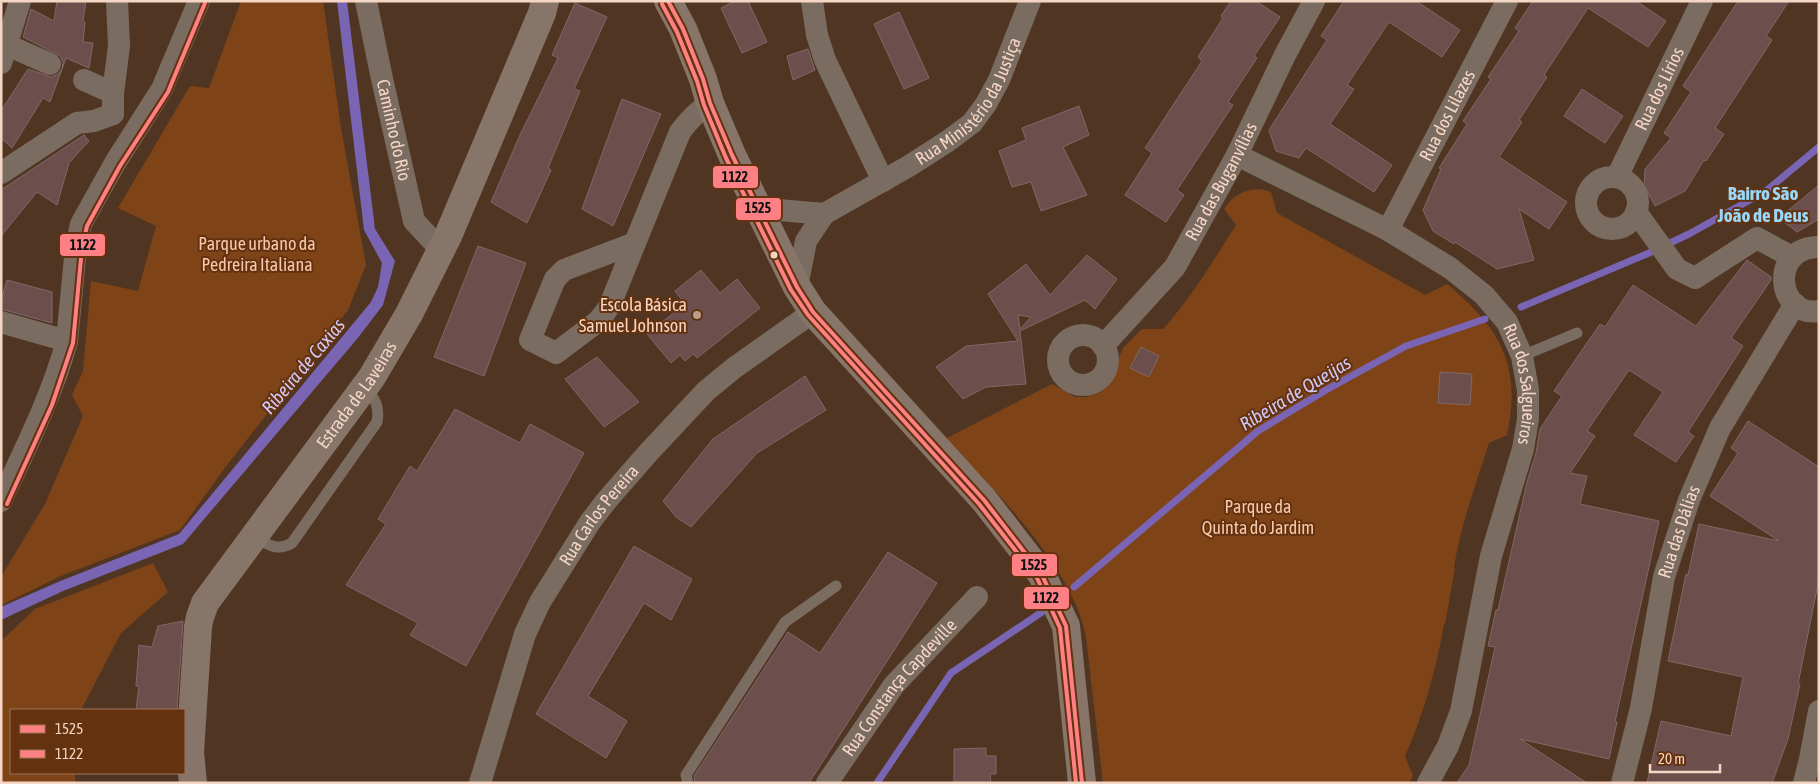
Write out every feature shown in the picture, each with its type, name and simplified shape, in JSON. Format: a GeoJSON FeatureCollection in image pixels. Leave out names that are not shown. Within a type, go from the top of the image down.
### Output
{"type":"FeatureCollection","features":[{"type":"Feature","properties":{"kind":"street"},"geometry":{"type":"LineString","coordinates":[[20,1],[4,54],[50,64]]}},
{"type":"Feature","properties":{"kind":"street"},"geometry":{"type":"LineString","coordinates":[[1,173],[77,123],[94,121],[113,104],[119,46],[117,1]]}},
{"type":"Feature","properties":{"kind":"street"},"geometry":{"type":"LineString","coordinates":[[1,501],[49,395],[68,341],[76,247],[81,224],[115,163],[162,89],[199,1]]}},
{"type":"Feature","properties":{"kind":"street","name":"Caminho do Rio"},"geometry":{"type":"LineString","coordinates":[[366,1],[414,221],[441,250]]}},
{"type":"Feature","properties":{"kind":"street","name":"Estrada de Laveiras"},"geometry":{"type":"LineString","coordinates":[[193,783],[190,752],[200,617],[205,603],[365,386],[410,314],[441,250],[542,13],[545,1]]}},
{"type":"Feature","properties":{"kind":"street"},"geometry":{"type":"LineString","coordinates":[[668,1],[683,29],[703,79],[710,103],[732,155],[796,287],[812,312],[984,500],[1042,575],[1066,626],[1082,783]]}},
{"type":"Feature","properties":{"kind":"street"},"geometry":{"type":"LineString","coordinates":[[812,1],[817,35],[825,60],[883,181]]}},
{"type":"Feature","properties":{"kind":"street","name":"Rua Ministério da Justiça"},"geometry":{"type":"LineString","coordinates":[[796,287],[806,241],[824,214],[948,141],[972,122],[986,104],[998,80],[1030,1]]}},
{"type":"Feature","properties":{"kind":"street","name":"Rua das Buganvílias"},"geometry":{"type":"LineString","coordinates":[[1104,346],[1175,267],[1236,155],[1314,1]]}},
{"type":"Feature","properties":{"kind":"street","name":"Rua dos Lilazes"},"geometry":{"type":"LineString","coordinates":[[1388,230],[1507,1]]}},
{"type":"Feature","properties":{"kind":"street","name":"Rua dos Lírios"},"geometry":{"type":"LineString","coordinates":[[1617,177],[1702,1]]}},
{"type":"Feature","properties":{"kind":"street"},"geometry":{"type":"LineString","coordinates":[[84,80],[138,128]]}},
{"type":"Feature","properties":{"kind":"street"},"geometry":{"type":"LineString","coordinates":[[635,243],[564,270],[555,279],[530,340],[556,353],[597,322],[610,305],[680,132],[688,120],[710,103]]}},
{"type":"Feature","properties":{"kind":"street","name":"Rua dos Salgueiros"},"geometry":{"type":"LineString","coordinates":[[1236,155],[1388,230],[1450,268],[1484,296],[1506,322],[1522,356],[1528,390],[1528,419],[1523,449],[1491,556],[1461,711],[1448,746],[1428,783]]}},
{"type":"Feature","properties":{"kind":"street"},"geometry":{"type":"LineString","coordinates":[[1608,177],[1617,177],[1625,180],[1632,186],[1636,194],[1638,203],[1636,212],[1625,225],[1608,229],[1600,226],[1588,214],[1586,199],[1589,190],[1601,179],[1608,177]]}},
{"type":"Feature","properties":{"kind":"street"},"geometry":{"type":"LineString","coordinates":[[757,208],[824,214]]}},
{"type":"Feature","properties":{"kind":"street"},"geometry":{"type":"LineString","coordinates":[[1636,212],[1677,269],[1695,278],[1757,238],[1792,257]]}},
{"type":"Feature","properties":{"kind":"street"},"geometry":{"type":"LineString","coordinates":[[1819,247],[1810,247],[1792,257],[1786,266],[1784,281],[1788,296],[1795,304],[1804,309],[1819,311]]}},
{"type":"Feature","properties":{"kind":"street","name":"Rua das Dálias"},"geometry":{"type":"LineString","coordinates":[[1622,783],[1641,708],[1664,577],[1689,500],[1720,428],[1795,304]]}},
{"type":"Feature","properties":{"kind":"street","name":"Rua Carlos Pereira"},"geometry":{"type":"LineString","coordinates":[[480,783],[525,634],[540,602],[590,522],[648,453],[706,391],[734,368],[812,312]]}},
{"type":"Feature","properties":{"kind":"street"},"geometry":{"type":"LineString","coordinates":[[1,322],[68,341]]}},
{"type":"Feature","properties":{"kind":"street","name":"Rua Constança Capdeville"},"geometry":{"type":"LineString","coordinates":[[827,783],[894,684],[977,597]]}},
{"type":"Feature","properties":{"kind":"street"},"geometry":{"type":"LineString","coordinates":[[1804,783],[1819,711]]}},
{"type":"Feature","properties":{"kind":"lane"},"geometry":{"type":"LineString","coordinates":[[1522,356],[1577,333]]}},
{"type":"Feature","properties":{"kind":"lane"},"geometry":{"type":"LineString","coordinates":[[688,783],[686,775],[785,622],[836,586]]}},
{"type":"Feature","properties":{"kind":"green space","name":"Parque urbano da Pedreira Italiana"},"geometry":{"type":"Polygon","coordinates":[[[241,1],[323,1],[341,128],[366,265],[348,310],[224,469],[180,530],[61,576],[1,605],[1,577],[45,504],[83,416],[72,395],[83,371],[91,281],[138,291],[156,226],[118,208],[190,86],[209,88],[241,1]]]}},
{"type":"Feature","properties":{"kind":"green space","name":"Parque da Quinta do Jardim"},"geometry":{"type":"Polygon","coordinates":[[[1260,189],[1271,192],[1277,213],[1425,295],[1447,284],[1465,300],[1481,316],[1493,333],[1509,368],[1511,410],[1507,435],[1489,443],[1465,520],[1457,551],[1445,624],[1433,675],[1424,707],[1405,756],[1413,776],[1409,783],[1103,783],[1086,637],[1078,611],[1066,584],[1029,530],[986,481],[945,439],[1052,384],[1075,397],[1087,397],[1101,392],[1109,382],[1123,348],[1142,329],[1163,329],[1202,278],[1236,225],[1224,209],[1227,204],[1239,194],[1260,189]]]}},
{"type":"Feature","properties":{"kind":"green space"},"geometry":{"type":"Polygon","coordinates":[[[153,563],[168,592],[121,633],[82,709],[10,709],[10,774],[75,774],[75,783],[1,783],[1,641],[35,609],[153,563]]]}},
{"type":"Feature","properties":{"kind":"shaded area"},"geometry":{"type":"Polygon","coordinates":[[[337,1],[347,1],[375,229],[395,261],[383,305],[357,339],[183,544],[63,591],[1,620],[1,607],[58,582],[179,534],[371,302],[378,287],[382,263],[364,230],[337,1]]]}},
{"type":"Feature","properties":{"kind":"building"},"geometry":{"type":"Polygon","coordinates":[[[57,1],[86,1],[83,21],[85,22],[83,42],[93,43],[89,68],[66,58],[62,69],[63,62],[60,56],[23,37],[31,9],[54,21],[57,1]]]}},
{"type":"Feature","properties":{"kind":"building"},"geometry":{"type":"Polygon","coordinates":[[[735,1],[748,1],[767,42],[742,53],[721,8],[735,1]]]}},
{"type":"Feature","properties":{"kind":"building"},"geometry":{"type":"Polygon","coordinates":[[[1231,1],[1256,1],[1280,17],[1254,56],[1257,58],[1228,102],[1233,105],[1177,190],[1184,195],[1166,222],[1125,195],[1152,153],[1145,148],[1202,61],[1198,57],[1223,18],[1221,16],[1231,1]]]}},
{"type":"Feature","properties":{"kind":"building"},"geometry":{"type":"Polygon","coordinates":[[[1344,1],[1416,1],[1460,30],[1442,57],[1389,22],[1347,85],[1354,89],[1330,124],[1392,165],[1374,192],[1306,148],[1299,158],[1276,151],[1269,130],[1327,40],[1321,36],[1344,1]]]}},
{"type":"Feature","properties":{"kind":"building"},"geometry":{"type":"Polygon","coordinates":[[[1533,1],[1636,1],[1666,21],[1648,47],[1588,8],[1544,75],[1547,77],[1519,120],[1522,122],[1499,157],[1567,202],[1549,229],[1519,209],[1534,260],[1497,269],[1455,242],[1454,244],[1433,231],[1423,210],[1441,169],[1439,168],[1467,124],[1463,121],[1491,79],[1488,77],[1519,31],[1515,28],[1533,1]]]}},
{"type":"Feature","properties":{"kind":"building"},"geometry":{"type":"Polygon","coordinates":[[[1738,1],[1789,1],[1766,36],[1772,40],[1715,128],[1724,134],[1706,161],[1704,160],[1685,191],[1655,206],[1644,185],[1645,169],[1671,138],[1664,133],[1691,92],[1683,86],[1738,1]]]}},
{"type":"Feature","properties":{"kind":"building"},"geometry":{"type":"Polygon","coordinates":[[[575,3],[607,17],[574,89],[580,91],[548,168],[551,170],[527,223],[491,202],[520,135],[558,58],[552,55],[575,3]]]}},
{"type":"Feature","properties":{"kind":"building"},"geometry":{"type":"Polygon","coordinates":[[[899,12],[929,78],[904,89],[874,24],[899,12]]]}},
{"type":"Feature","properties":{"kind":"building"},"geometry":{"type":"Polygon","coordinates":[[[808,49],[815,70],[793,80],[787,56],[808,49]]]}},
{"type":"Feature","properties":{"kind":"building"},"geometry":{"type":"Polygon","coordinates":[[[28,69],[51,77],[58,74],[62,69],[50,102],[43,98],[12,148],[1,138],[1,111],[28,69]]]}},
{"type":"Feature","properties":{"kind":"building"},"geometry":{"type":"Polygon","coordinates":[[[1582,89],[1623,116],[1605,143],[1564,116],[1582,89]]]}},
{"type":"Feature","properties":{"kind":"building"},"geometry":{"type":"Polygon","coordinates":[[[622,99],[661,114],[613,226],[582,209],[622,99]]]}},
{"type":"Feature","properties":{"kind":"building"},"geometry":{"type":"Polygon","coordinates":[[[1079,106],[1089,135],[1063,147],[1087,195],[1041,211],[1031,182],[1012,187],[999,151],[1026,140],[1022,128],[1079,106]]]}},
{"type":"Feature","properties":{"kind":"building"},"geometry":{"type":"Polygon","coordinates":[[[84,135],[89,141],[69,163],[57,205],[37,192],[1,236],[1,190],[84,135]]]}},
{"type":"Feature","properties":{"kind":"building"},"geometry":{"type":"Polygon","coordinates":[[[1819,185],[1819,219],[1797,232],[1779,218],[1819,185]]]}},
{"type":"Feature","properties":{"kind":"building"},"geometry":{"type":"Polygon","coordinates":[[[478,246],[526,263],[484,376],[434,357],[478,246]]]}},
{"type":"Feature","properties":{"kind":"building"},"geometry":{"type":"Polygon","coordinates":[[[1087,255],[1117,279],[1095,309],[1085,300],[1020,331],[1026,384],[986,387],[963,399],[936,367],[966,346],[1018,341],[988,294],[1026,264],[1050,295],[1087,255]],[[1018,315],[1020,329],[1031,317],[1018,315]]]}},
{"type":"Feature","properties":{"kind":"building"},"geometry":{"type":"Polygon","coordinates":[[[1747,260],[1771,277],[1771,280],[1731,338],[1743,346],[1688,432],[1694,436],[1676,462],[1634,435],[1663,392],[1629,370],[1587,431],[1595,436],[1570,473],[1587,476],[1580,504],[1659,521],[1615,722],[1617,722],[1609,759],[1520,739],[1587,783],[1457,783],[1469,765],[1495,647],[1488,646],[1527,482],[1536,453],[1540,429],[1562,396],[1554,391],[1600,324],[1605,327],[1633,285],[1696,326],[1747,260]]]}},
{"type":"Feature","properties":{"kind":"building"},"geometry":{"type":"Polygon","coordinates":[[[701,270],[720,293],[737,279],[760,308],[697,358],[693,354],[685,361],[680,355],[671,363],[647,334],[685,304],[675,291],[701,270]]]}},
{"type":"Feature","properties":{"kind":"building"},"geometry":{"type":"Polygon","coordinates":[[[7,280],[52,292],[52,323],[1,309],[1,301],[7,280]]]}},
{"type":"Feature","properties":{"kind":"building"},"geometry":{"type":"Polygon","coordinates":[[[1141,347],[1159,356],[1149,377],[1130,368],[1141,347]]]}},
{"type":"Feature","properties":{"kind":"building"},"geometry":{"type":"Polygon","coordinates":[[[597,357],[639,402],[604,427],[565,379],[597,357]]]}},
{"type":"Feature","properties":{"kind":"building"},"geometry":{"type":"Polygon","coordinates":[[[1440,372],[1472,374],[1470,405],[1438,403],[1440,372]]]}},
{"type":"Feature","properties":{"kind":"building"},"geometry":{"type":"Polygon","coordinates":[[[805,376],[826,410],[757,453],[691,527],[676,517],[663,501],[713,439],[805,376]]]}},
{"type":"Feature","properties":{"kind":"building"},"geometry":{"type":"Polygon","coordinates":[[[455,409],[520,443],[530,424],[584,453],[466,666],[410,635],[418,623],[346,585],[386,524],[378,519],[410,466],[417,471],[455,409]]]}},
{"type":"Feature","properties":{"kind":"building"},"geometry":{"type":"Polygon","coordinates":[[[1748,421],[1819,467],[1819,579],[1788,739],[1772,783],[1647,783],[1661,721],[1731,736],[1743,677],[1668,661],[1686,574],[1688,575],[1699,524],[1779,541],[1710,496],[1738,453],[1731,448],[1748,421]]]}},
{"type":"Feature","properties":{"kind":"building"},"geometry":{"type":"Polygon","coordinates":[[[634,546],[692,579],[671,620],[644,603],[588,696],[627,721],[606,758],[536,714],[634,546]]]}},
{"type":"Feature","properties":{"kind":"building"},"geometry":{"type":"Polygon","coordinates":[[[888,552],[937,583],[809,783],[695,783],[694,776],[788,632],[820,653],[888,552]]]}},
{"type":"Feature","properties":{"kind":"building"},"geometry":{"type":"Polygon","coordinates":[[[183,621],[177,709],[136,709],[139,686],[136,686],[139,645],[152,647],[158,626],[183,621]]]}},
{"type":"Feature","properties":{"kind":"building"},"geometry":{"type":"Polygon","coordinates":[[[986,748],[986,756],[996,756],[996,774],[990,774],[991,783],[954,783],[954,749],[986,748]]]}},
{"type":"Feature","properties":{"kind":"waterway","name":"Ribeira de Queijas"},"geometry":{"type":"LineString","coordinates":[[1521,307],[1689,234],[1766,191],[1819,147]]}},
{"type":"Feature","properties":{"kind":"waterway","name":"Ribeira de Queijas"},"geometry":{"type":"LineString","coordinates":[[1074,587],[1258,431],[1326,390],[1406,346],[1485,319]]}},
{"type":"Feature","properties":{"kind":"waterway","name":"Ribeira de Queijas"},"geometry":{"type":"LineString","coordinates":[[877,783],[951,673],[1042,612]]}},
{"type":"Feature","properties":{"kind":"transit line","name":"1525"},"geometry":{"type":"LineString","coordinates":[[668,1],[683,29],[703,79],[710,103],[732,155],[797,287],[813,312],[984,500],[1042,575],[1066,626],[1082,783]]}},
{"type":"Feature","properties":{"kind":"transit line","name":"1122"},"geometry":{"type":"LineString","coordinates":[[7,504],[52,405],[73,343],[82,248],[87,226],[120,166],[168,92],[205,3]]}},
{"type":"Feature","properties":{"kind":"transit line","name":"1122"},"geometry":{"type":"LineString","coordinates":[[662,4],[677,32],[726,158],[791,290],[808,315],[979,504],[1037,578],[1060,628],[1076,783]]}},
{"type":"Feature","properties":{"kind":"place","name":"Escola Básica Samuel Johnson"},"geometry":{"type":"Point","coordinates":[697,315]}},
{"type":"Feature","properties":{"kind":"district","name":"Bairro São João de Deus"},"geometry":{"type":"Point","coordinates":[1763,204]}},
{"type":"Feature","properties":{"kind":"water label","name":"Ribeira de Caxias"},"geometry":{"type":"Point","coordinates":[303,366]}}]}
